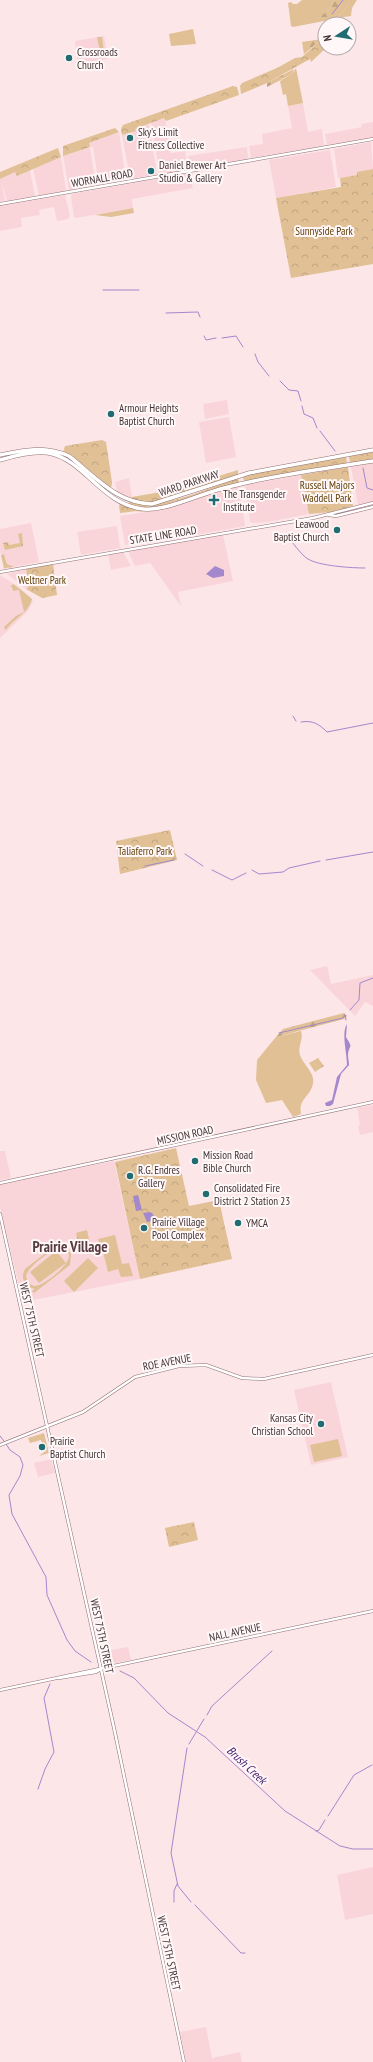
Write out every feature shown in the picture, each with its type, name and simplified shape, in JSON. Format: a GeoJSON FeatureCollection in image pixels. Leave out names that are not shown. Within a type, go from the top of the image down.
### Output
{"type":"FeatureCollection","features":[{"type":"Feature","properties":{"kind":"main road","name":"WORNALL ROAD"},"geometry":{"type":"LineString","coordinates":[[0,204],[373,139]]}},
{"type":"Feature","properties":{"kind":"main road","name":"WARD PARKWAY"},"geometry":{"type":"LineString","coordinates":[[0,455],[42,448],[61,452],[69,456],[122,498],[142,504],[152,504],[249,473],[373,450]]}},
{"type":"Feature","properties":{"kind":"main road","name":"WARD PARKWAY"},"geometry":{"type":"LineString","coordinates":[[0,460],[37,453],[54,455],[77,468],[115,500],[133,507],[148,509],[165,506],[242,484],[373,461]]}},
{"type":"Feature","properties":{"kind":"main road","name":"STATE LINE ROAD"},"geometry":{"type":"LineString","coordinates":[[0,572],[329,515],[373,503]]}},
{"type":"Feature","properties":{"kind":"main road","name":"STATE LINE ROAD"},"geometry":{"type":"LineString","coordinates":[[329,515],[336,516],[373,507]]}},
{"type":"Feature","properties":{"kind":"main road","name":"MISSION ROAD"},"geometry":{"type":"LineString","coordinates":[[0,1183],[373,1102]]}},
{"type":"Feature","properties":{"kind":"main road","name":"WEST 75TH STREET"},"geometry":{"type":"LineString","coordinates":[[0,1214],[101,1669],[184,2062]]}},
{"type":"Feature","properties":{"kind":"main road","name":"ROE AVENUE"},"geometry":{"type":"LineString","coordinates":[[1,1445],[88,1409],[133,1377],[152,1372],[198,1364],[211,1366],[242,1378],[264,1380],[373,1356]]}},
{"type":"Feature","properties":{"kind":"main road","name":"NALL AVENUE"},"geometry":{"type":"LineString","coordinates":[[0,1690],[373,1611]]}},
{"type":"Feature","properties":{"kind":"shaded area"},"geometry":{"type":"Polygon","coordinates":[[[104,36],[108,59],[78,65],[75,41],[104,36]]]}},
{"type":"Feature","properties":{"kind":"shaded area"},"geometry":{"type":"Polygon","coordinates":[[[303,103],[308,132],[322,129],[324,146],[251,158],[249,146],[263,144],[262,134],[292,128],[288,106],[303,103]]]}},
{"type":"Feature","properties":{"kind":"shaded area"},"geometry":{"type":"Polygon","coordinates":[[[165,118],[171,153],[185,151],[188,170],[160,175],[151,122],[165,118]]]}},
{"type":"Feature","properties":{"kind":"shaded area"},"geometry":{"type":"Polygon","coordinates":[[[373,122],[373,138],[327,145],[325,134],[362,127],[361,124],[373,122]]]}},
{"type":"Feature","properties":{"kind":"shaded area"},"geometry":{"type":"Polygon","coordinates":[[[149,124],[157,174],[130,179],[122,135],[135,131],[135,129],[149,124]]]}},
{"type":"Feature","properties":{"kind":"shaded area"},"geometry":{"type":"Polygon","coordinates":[[[119,132],[126,180],[99,185],[93,147],[90,147],[88,143],[119,132]]]}},
{"type":"Feature","properties":{"kind":"shaded area"},"geometry":{"type":"Polygon","coordinates":[[[371,142],[373,169],[357,172],[358,175],[338,178],[334,149],[371,142]]]}},
{"type":"Feature","properties":{"kind":"shaded area"},"geometry":{"type":"Polygon","coordinates":[[[90,147],[96,186],[69,190],[63,156],[90,147]]]}},
{"type":"Feature","properties":{"kind":"shaded area"},"geometry":{"type":"Polygon","coordinates":[[[247,147],[248,160],[190,168],[188,156],[247,147]]]}},
{"type":"Feature","properties":{"kind":"shaded area"},"geometry":{"type":"Polygon","coordinates":[[[330,150],[336,187],[276,198],[269,160],[330,150]]]}},
{"type":"Feature","properties":{"kind":"shaded area"},"geometry":{"type":"Polygon","coordinates":[[[61,157],[66,191],[39,196],[33,168],[61,157]]]}},
{"type":"Feature","properties":{"kind":"shaded area"},"geometry":{"type":"Polygon","coordinates":[[[30,170],[35,196],[7,201],[2,183],[5,200],[0,202],[0,179],[15,172],[17,176],[30,170]]]}},
{"type":"Feature","properties":{"kind":"shaded area"},"geometry":{"type":"Polygon","coordinates":[[[189,173],[193,188],[132,199],[133,208],[76,218],[74,217],[71,197],[72,194],[189,173]]]}},
{"type":"Feature","properties":{"kind":"shaded area"},"geometry":{"type":"Polygon","coordinates":[[[65,195],[70,216],[68,219],[57,221],[54,207],[39,210],[40,215],[21,218],[22,227],[0,231],[0,206],[65,195]]]}},
{"type":"Feature","properties":{"kind":"shaded area"},"geometry":{"type":"Polygon","coordinates":[[[227,400],[229,414],[205,419],[203,404],[227,400]]]}},
{"type":"Feature","properties":{"kind":"shaded area"},"geometry":{"type":"Polygon","coordinates":[[[229,417],[236,457],[206,463],[199,422],[229,417]]]}},
{"type":"Feature","properties":{"kind":"shaded area"},"geometry":{"type":"Polygon","coordinates":[[[373,462],[373,502],[358,505],[351,467],[373,462]]]}},
{"type":"Feature","properties":{"kind":"shaded area"},"geometry":{"type":"Polygon","coordinates":[[[301,475],[309,514],[268,522],[250,522],[245,485],[301,475]]]}},
{"type":"Feature","properties":{"kind":"shaded area"},"geometry":{"type":"Polygon","coordinates":[[[129,478],[132,497],[131,500],[117,492],[115,482],[129,478]]]}},
{"type":"Feature","properties":{"kind":"shaded area"},"geometry":{"type":"Polygon","coordinates":[[[239,486],[245,526],[144,544],[125,545],[120,516],[159,510],[239,486]]]}},
{"type":"Feature","properties":{"kind":"shaded area"},"geometry":{"type":"Polygon","coordinates":[[[31,523],[39,562],[4,569],[0,550],[0,529],[31,523]]]}},
{"type":"Feature","properties":{"kind":"shaded area"},"geometry":{"type":"Polygon","coordinates":[[[117,526],[120,548],[81,555],[77,532],[117,526]]]}},
{"type":"Feature","properties":{"kind":"shaded area"},"geometry":{"type":"Polygon","coordinates":[[[223,535],[233,581],[178,592],[181,606],[150,563],[135,566],[129,554],[130,551],[223,535]]]}},
{"type":"Feature","properties":{"kind":"shaded area"},"geometry":{"type":"Polygon","coordinates":[[[123,552],[131,566],[111,570],[108,555],[123,552]]]}},
{"type":"Feature","properties":{"kind":"shaded area"},"geometry":{"type":"Polygon","coordinates":[[[215,566],[224,570],[224,576],[213,578],[206,574],[215,566]]]}},
{"type":"Feature","properties":{"kind":"shaded area"},"geometry":{"type":"Polygon","coordinates":[[[26,569],[30,586],[26,589],[7,574],[26,569]]]}},
{"type":"Feature","properties":{"kind":"shaded area"},"geometry":{"type":"Polygon","coordinates":[[[0,575],[19,587],[33,601],[28,611],[0,638],[0,575]]]}},
{"type":"Feature","properties":{"kind":"shaded area"},"geometry":{"type":"Polygon","coordinates":[[[327,966],[331,984],[373,975],[373,1006],[365,1002],[355,1016],[310,970],[327,966]]]}},
{"type":"Feature","properties":{"kind":"shaded area"},"geometry":{"type":"Polygon","coordinates":[[[347,1024],[346,1037],[350,1045],[348,1055],[349,1065],[341,1074],[333,1104],[326,1106],[325,1103],[332,1100],[337,1077],[347,1065],[344,1033],[347,1024]]]}},
{"type":"Feature","properties":{"kind":"shaded area"},"geometry":{"type":"Polygon","coordinates":[[[373,1105],[373,1132],[360,1135],[357,1108],[373,1105]]]}},
{"type":"Feature","properties":{"kind":"shaded area"},"geometry":{"type":"Polygon","coordinates":[[[0,1151],[5,1151],[11,1178],[0,1180],[0,1151]]]}},
{"type":"Feature","properties":{"kind":"shaded area"},"geometry":{"type":"Polygon","coordinates":[[[114,1161],[140,1279],[23,1302],[0,1207],[0,1184],[114,1161]]]}},
{"type":"Feature","properties":{"kind":"shaded area"},"geometry":{"type":"Polygon","coordinates":[[[138,1195],[142,1210],[136,1211],[133,1196],[138,1195]]]}},
{"type":"Feature","properties":{"kind":"shaded area"},"geometry":{"type":"Polygon","coordinates":[[[150,1212],[153,1214],[154,1221],[147,1222],[143,1213],[150,1212]]]}},
{"type":"Feature","properties":{"kind":"shaded area","name":"Kansas City Christian School"},"geometry":{"type":"Polygon","coordinates":[[[331,1382],[348,1457],[311,1465],[294,1390],[331,1382]]]}},
{"type":"Feature","properties":{"kind":"shaded area"},"geometry":{"type":"Polygon","coordinates":[[[51,1459],[55,1473],[38,1477],[34,1463],[51,1459]]]}},
{"type":"Feature","properties":{"kind":"shaded area"},"geometry":{"type":"Polygon","coordinates":[[[128,1647],[131,1660],[105,1665],[102,1663],[100,1652],[128,1647]]]}},
{"type":"Feature","properties":{"kind":"shaded area"},"geometry":{"type":"Polygon","coordinates":[[[373,1867],[373,1914],[345,1920],[337,1875],[373,1867]]]}},
{"type":"Feature","properties":{"kind":"shaded area"},"geometry":{"type":"Polygon","coordinates":[[[206,2027],[212,2058],[240,2052],[242,2062],[186,2062],[180,2032],[206,2027]]]}},
{"type":"Feature","properties":{"kind":"green space"},"geometry":{"type":"Polygon","coordinates":[[[302,0],[334,0],[331,7],[321,16],[317,16],[317,22],[293,27],[291,26],[288,3],[291,2],[293,4],[297,4],[302,0]]]}},
{"type":"Feature","properties":{"kind":"green space"},"geometry":{"type":"Polygon","coordinates":[[[334,0],[352,0],[340,16],[321,16],[331,7],[334,0]]]}},
{"type":"Feature","properties":{"kind":"green space"},"geometry":{"type":"Polygon","coordinates":[[[348,0],[357,0],[352,8],[351,16],[340,16],[349,4],[348,0]]]}},
{"type":"Feature","properties":{"kind":"green space"},"geometry":{"type":"Polygon","coordinates":[[[193,29],[196,44],[171,46],[169,34],[193,29]]]}},
{"type":"Feature","properties":{"kind":"green space"},"geometry":{"type":"Polygon","coordinates":[[[97,37],[102,37],[104,51],[100,51],[97,37]]]}},
{"type":"Feature","properties":{"kind":"green space"},"geometry":{"type":"Polygon","coordinates":[[[317,40],[317,43],[304,54],[302,42],[317,40]]]}},
{"type":"Feature","properties":{"kind":"green space"},"geometry":{"type":"Polygon","coordinates":[[[317,43],[317,56],[311,62],[310,59],[267,83],[241,94],[240,86],[242,83],[277,68],[295,58],[302,57],[317,43]]]}},
{"type":"Feature","properties":{"kind":"green space"},"geometry":{"type":"Polygon","coordinates":[[[296,68],[303,103],[288,106],[286,94],[283,95],[280,81],[292,74],[296,68]]]}},
{"type":"Feature","properties":{"kind":"green space"},"geometry":{"type":"Polygon","coordinates":[[[294,69],[292,74],[267,87],[267,83],[294,69]]]}},
{"type":"Feature","properties":{"kind":"green space"},"geometry":{"type":"Polygon","coordinates":[[[233,86],[237,87],[239,95],[166,121],[164,118],[135,129],[136,131],[122,135],[121,129],[123,125],[233,86]]]}},
{"type":"Feature","properties":{"kind":"green space"},"geometry":{"type":"Polygon","coordinates":[[[115,128],[119,132],[89,143],[90,147],[63,156],[63,146],[115,128]]]}},
{"type":"Feature","properties":{"kind":"green space"},"geometry":{"type":"Polygon","coordinates":[[[58,148],[61,157],[17,176],[15,172],[0,179],[0,172],[58,148]]]}},
{"type":"Feature","properties":{"kind":"green space","name":"Sunnyside Park"},"geometry":{"type":"Polygon","coordinates":[[[373,169],[373,264],[291,278],[276,198],[341,187],[340,178],[357,175],[357,172],[373,169]]]}},
{"type":"Feature","properties":{"kind":"green space"},"geometry":{"type":"Polygon","coordinates":[[[133,208],[134,213],[111,217],[95,215],[133,208]]]}},
{"type":"Feature","properties":{"kind":"green space"},"geometry":{"type":"Polygon","coordinates":[[[102,440],[106,442],[112,482],[111,489],[63,452],[65,446],[102,440]]]}},
{"type":"Feature","properties":{"kind":"green space"},"geometry":{"type":"Polygon","coordinates":[[[373,452],[373,460],[350,463],[349,456],[373,452]]]}},
{"type":"Feature","properties":{"kind":"green space"},"geometry":{"type":"Polygon","coordinates":[[[346,456],[347,464],[244,481],[243,477],[253,473],[346,456]]]}},
{"type":"Feature","properties":{"kind":"green space","name":"Russell Majors Waddell Park"},"geometry":{"type":"Polygon","coordinates":[[[348,467],[353,506],[331,512],[309,514],[301,475],[348,467]]]}},
{"type":"Feature","properties":{"kind":"green space"},"geometry":{"type":"Polygon","coordinates":[[[238,470],[238,475],[153,503],[131,500],[132,497],[178,489],[238,470]]]}},
{"type":"Feature","properties":{"kind":"green space"},"geometry":{"type":"Polygon","coordinates":[[[238,478],[239,483],[153,508],[128,504],[130,502],[143,504],[170,501],[198,493],[238,478]]]}},
{"type":"Feature","properties":{"kind":"green space"},"geometry":{"type":"Polygon","coordinates":[[[121,504],[143,512],[137,511],[120,513],[119,505],[121,504]]]}},
{"type":"Feature","properties":{"kind":"green space"},"geometry":{"type":"Polygon","coordinates":[[[22,533],[23,546],[5,550],[3,543],[8,542],[9,545],[20,543],[18,534],[22,533]]]}},
{"type":"Feature","properties":{"kind":"green space"},"geometry":{"type":"Polygon","coordinates":[[[6,554],[4,555],[7,564],[14,567],[4,568],[1,555],[6,554]]]}},
{"type":"Feature","properties":{"kind":"green space","name":"Weltner Park"},"geometry":{"type":"Polygon","coordinates":[[[53,564],[57,595],[42,598],[26,589],[29,586],[26,569],[53,564]]]}},
{"type":"Feature","properties":{"kind":"green space"},"geometry":{"type":"Polygon","coordinates":[[[13,584],[33,599],[23,592],[32,599],[24,612],[19,590],[13,591],[12,587],[10,587],[13,584]]]}},
{"type":"Feature","properties":{"kind":"green space"},"geometry":{"type":"Polygon","coordinates":[[[24,612],[6,630],[4,627],[16,616],[24,612]]]}},
{"type":"Feature","properties":{"kind":"green space","name":"Taliaferro Park"},"geometry":{"type":"Polygon","coordinates":[[[170,830],[177,860],[120,874],[116,841],[170,830]]]}},
{"type":"Feature","properties":{"kind":"green space"},"geometry":{"type":"Polygon","coordinates":[[[344,1013],[347,1016],[344,1019],[276,1037],[283,1029],[344,1013]]]}},
{"type":"Feature","properties":{"kind":"green space"},"geometry":{"type":"Polygon","coordinates":[[[301,1031],[302,1037],[299,1052],[311,1072],[313,1083],[310,1092],[301,1104],[301,1114],[293,1117],[282,1100],[266,1103],[256,1080],[257,1060],[276,1037],[301,1031]]]}},
{"type":"Feature","properties":{"kind":"green space"},"geometry":{"type":"Polygon","coordinates":[[[318,1058],[324,1066],[315,1072],[309,1063],[318,1058]]]}},
{"type":"Feature","properties":{"kind":"green space"},"geometry":{"type":"Polygon","coordinates":[[[176,1148],[189,1206],[219,1200],[232,1259],[140,1279],[115,1162],[176,1148]]]}},
{"type":"Feature","properties":{"kind":"green space"},"geometry":{"type":"Polygon","coordinates":[[[87,1230],[91,1248],[80,1250],[76,1233],[87,1230]]]}},
{"type":"Feature","properties":{"kind":"green space"},"geometry":{"type":"Polygon","coordinates":[[[115,1235],[122,1264],[129,1263],[133,1276],[121,1277],[118,1269],[108,1272],[102,1247],[100,1247],[98,1239],[115,1235]]]}},
{"type":"Feature","properties":{"kind":"green space"},"geometry":{"type":"Polygon","coordinates":[[[62,1245],[68,1249],[71,1254],[70,1265],[34,1293],[32,1291],[35,1289],[31,1288],[24,1282],[23,1276],[25,1269],[52,1248],[62,1245]],[[61,1248],[52,1251],[35,1264],[27,1272],[26,1276],[28,1283],[34,1286],[38,1285],[44,1283],[56,1274],[68,1259],[69,1255],[66,1250],[61,1248]]]}},
{"type":"Feature","properties":{"kind":"green space"},"geometry":{"type":"Polygon","coordinates":[[[56,1251],[66,1263],[39,1283],[30,1272],[56,1251]]]}},
{"type":"Feature","properties":{"kind":"green space"},"geometry":{"type":"Polygon","coordinates":[[[88,1258],[98,1268],[74,1292],[64,1281],[88,1258]]]}},
{"type":"Feature","properties":{"kind":"green space"},"geometry":{"type":"Polygon","coordinates":[[[44,1433],[49,1453],[39,1456],[47,1450],[46,1446],[43,1447],[41,1440],[30,1443],[28,1438],[44,1433]]]}},
{"type":"Feature","properties":{"kind":"green space"},"geometry":{"type":"Polygon","coordinates":[[[338,1439],[342,1456],[314,1462],[310,1445],[338,1439]]]}},
{"type":"Feature","properties":{"kind":"green space"},"geometry":{"type":"Polygon","coordinates":[[[194,1522],[198,1540],[169,1547],[165,1528],[194,1522]]]}},
{"type":"Feature","properties":{"kind":"waterway"},"geometry":{"type":"LineString","coordinates":[[332,14],[343,0]]}},
{"type":"Feature","properties":{"kind":"waterway"},"geometry":{"type":"LineString","coordinates":[[103,290],[139,290]]}},
{"type":"Feature","properties":{"kind":"waterway"},"geometry":{"type":"LineString","coordinates":[[166,313],[198,312],[200,317]]}},
{"type":"Feature","properties":{"kind":"waterway"},"geometry":{"type":"LineString","coordinates":[[204,336],[206,340],[216,338]]}},
{"type":"Feature","properties":{"kind":"waterway"},"geometry":{"type":"LineString","coordinates":[[222,338],[236,336],[243,347]]}},
{"type":"Feature","properties":{"kind":"waterway"},"geometry":{"type":"LineString","coordinates":[[255,354],[258,362],[269,376]]}},
{"type":"Feature","properties":{"kind":"waterway"},"geometry":{"type":"LineString","coordinates":[[280,381],[289,390],[298,391],[301,401]]}},
{"type":"Feature","properties":{"kind":"waterway"},"geometry":{"type":"LineString","coordinates":[[302,406],[304,414],[313,418],[317,428]]}},
{"type":"Feature","properties":{"kind":"waterway"},"geometry":{"type":"LineString","coordinates":[[320,431],[335,451]]}},
{"type":"Feature","properties":{"kind":"waterway"},"geometry":{"type":"LineString","coordinates":[[363,468],[367,488],[373,490]]}},
{"type":"Feature","properties":{"kind":"waterway"},"geometry":{"type":"LineString","coordinates":[[285,534],[308,559],[336,566],[365,568]]}},
{"type":"Feature","properties":{"kind":"waterway"},"geometry":{"type":"LineString","coordinates":[[293,716],[296,721]]}},
{"type":"Feature","properties":{"kind":"waterway"},"geometry":{"type":"LineString","coordinates":[[301,722],[316,723],[327,732],[373,723]]}},
{"type":"Feature","properties":{"kind":"waterway"},"geometry":{"type":"LineString","coordinates":[[326,860],[373,852]]}},
{"type":"Feature","properties":{"kind":"waterway"},"geometry":{"type":"LineString","coordinates":[[185,854],[203,866]]}},
{"type":"Feature","properties":{"kind":"waterway"},"geometry":{"type":"LineString","coordinates":[[145,866],[174,860]]}},
{"type":"Feature","properties":{"kind":"waterway"},"geometry":{"type":"LineString","coordinates":[[252,870],[259,874],[283,872],[289,868],[320,861]]}},
{"type":"Feature","properties":{"kind":"waterway"},"geometry":{"type":"LineString","coordinates":[[212,870],[232,880],[246,873]]}},
{"type":"Feature","properties":{"kind":"waterway"},"geometry":{"type":"LineString","coordinates":[[350,1010],[359,1000],[360,983],[373,978]]}},
{"type":"Feature","properties":{"kind":"waterway"},"geometry":{"type":"LineString","coordinates":[[279,1033],[343,1018],[345,1015],[346,1020]]}},
{"type":"Feature","properties":{"kind":"waterway","name":"Brush Creek"},"geometry":{"type":"LineString","coordinates":[[0,1436],[4,1441]]}},
{"type":"Feature","properties":{"kind":"waterway","name":"Brush Creek"},"geometry":{"type":"LineString","coordinates":[[6,1444],[10,1450],[20,1457],[23,1465],[20,1476],[9,1495],[12,1514],[46,1577],[47,1595],[67,1640],[75,1651],[91,1662]]}},
{"type":"Feature","properties":{"kind":"waterway"},"geometry":{"type":"LineString","coordinates":[[207,1715],[212,1706],[272,1651]]}},
{"type":"Feature","properties":{"kind":"waterway","name":"Brush Creek"},"geometry":{"type":"LineString","coordinates":[[120,1671],[134,1678],[168,1713],[205,1737],[285,1811],[340,1846],[353,1849],[373,1849]]}},
{"type":"Feature","properties":{"kind":"waterway"},"geometry":{"type":"LineString","coordinates":[[38,1789],[45,1769],[54,1752],[44,1698],[50,1684]]}},
{"type":"Feature","properties":{"kind":"waterway","name":"Brush Creek"},"geometry":{"type":"LineString","coordinates":[[189,1744],[204,1719]]}},
{"type":"Feature","properties":{"kind":"waterway"},"geometry":{"type":"LineString","coordinates":[[187,1748],[171,1853],[178,1886],[191,1902]]}},
{"type":"Feature","properties":{"kind":"waterway"},"geometry":{"type":"LineString","coordinates":[[328,1816],[354,1775],[372,1765]]}},
{"type":"Feature","properties":{"kind":"waterway"},"geometry":{"type":"LineString","coordinates":[[316,1831],[319,1830],[325,1820]]}},
{"type":"Feature","properties":{"kind":"waterway"},"geometry":{"type":"LineString","coordinates":[[174,1902],[174,1891],[177,1884]]}},
{"type":"Feature","properties":{"kind":"waterway"},"geometry":{"type":"LineString","coordinates":[[195,1905],[241,1953],[245,1953]]}},
{"type":"Feature","properties":{"kind":"place","name":"Crossroads Church"},"geometry":{"type":"Point","coordinates":[69,58]}},
{"type":"Feature","properties":{"kind":"place","name":"Sky's Limit Fitness Collective"},"geometry":{"type":"Point","coordinates":[130,138]}},
{"type":"Feature","properties":{"kind":"place","name":"Daniel Brewer Art Studio & Gallery"},"geometry":{"type":"Point","coordinates":[151,171]}},
{"type":"Feature","properties":{"kind":"place","name":"Armour Heights Baptist Church"},"geometry":{"type":"Point","coordinates":[111,414]}},
{"type":"Feature","properties":{"kind":"place","name":"The Transgender Institute"},"geometry":{"type":"Point","coordinates":[214,500]}},
{"type":"Feature","properties":{"kind":"place","name":"Leawood Baptist Church"},"geometry":{"type":"Point","coordinates":[337,530]}},
{"type":"Feature","properties":{"kind":"place","name":"Mission Road Bible Church"},"geometry":{"type":"Point","coordinates":[195,1161]}},
{"type":"Feature","properties":{"kind":"place","name":"R.G. Endres Gallery"},"geometry":{"type":"Point","coordinates":[130,1176]}},
{"type":"Feature","properties":{"kind":"place","name":"Consolidated Fire District 2 Station 23"},"geometry":{"type":"Point","coordinates":[206,1194]}},
{"type":"Feature","properties":{"kind":"place","name":"YMCA"},"geometry":{"type":"Point","coordinates":[238,1223]}},
{"type":"Feature","properties":{"kind":"place","name":"Prairie Village Pool Complex"},"geometry":{"type":"Point","coordinates":[144,1228]}},
{"type":"Feature","properties":{"kind":"place","name":"Kansas City Christian School"},"geometry":{"type":"Point","coordinates":[321,1424]}},
{"type":"Feature","properties":{"kind":"place","name":"Prairie Baptist Church"},"geometry":{"type":"Point","coordinates":[42,1447]}},
{"type":"Feature","properties":{"kind":"district","name":"Prairie Village"},"geometry":{"type":"Point","coordinates":[70,1246]}}]}
